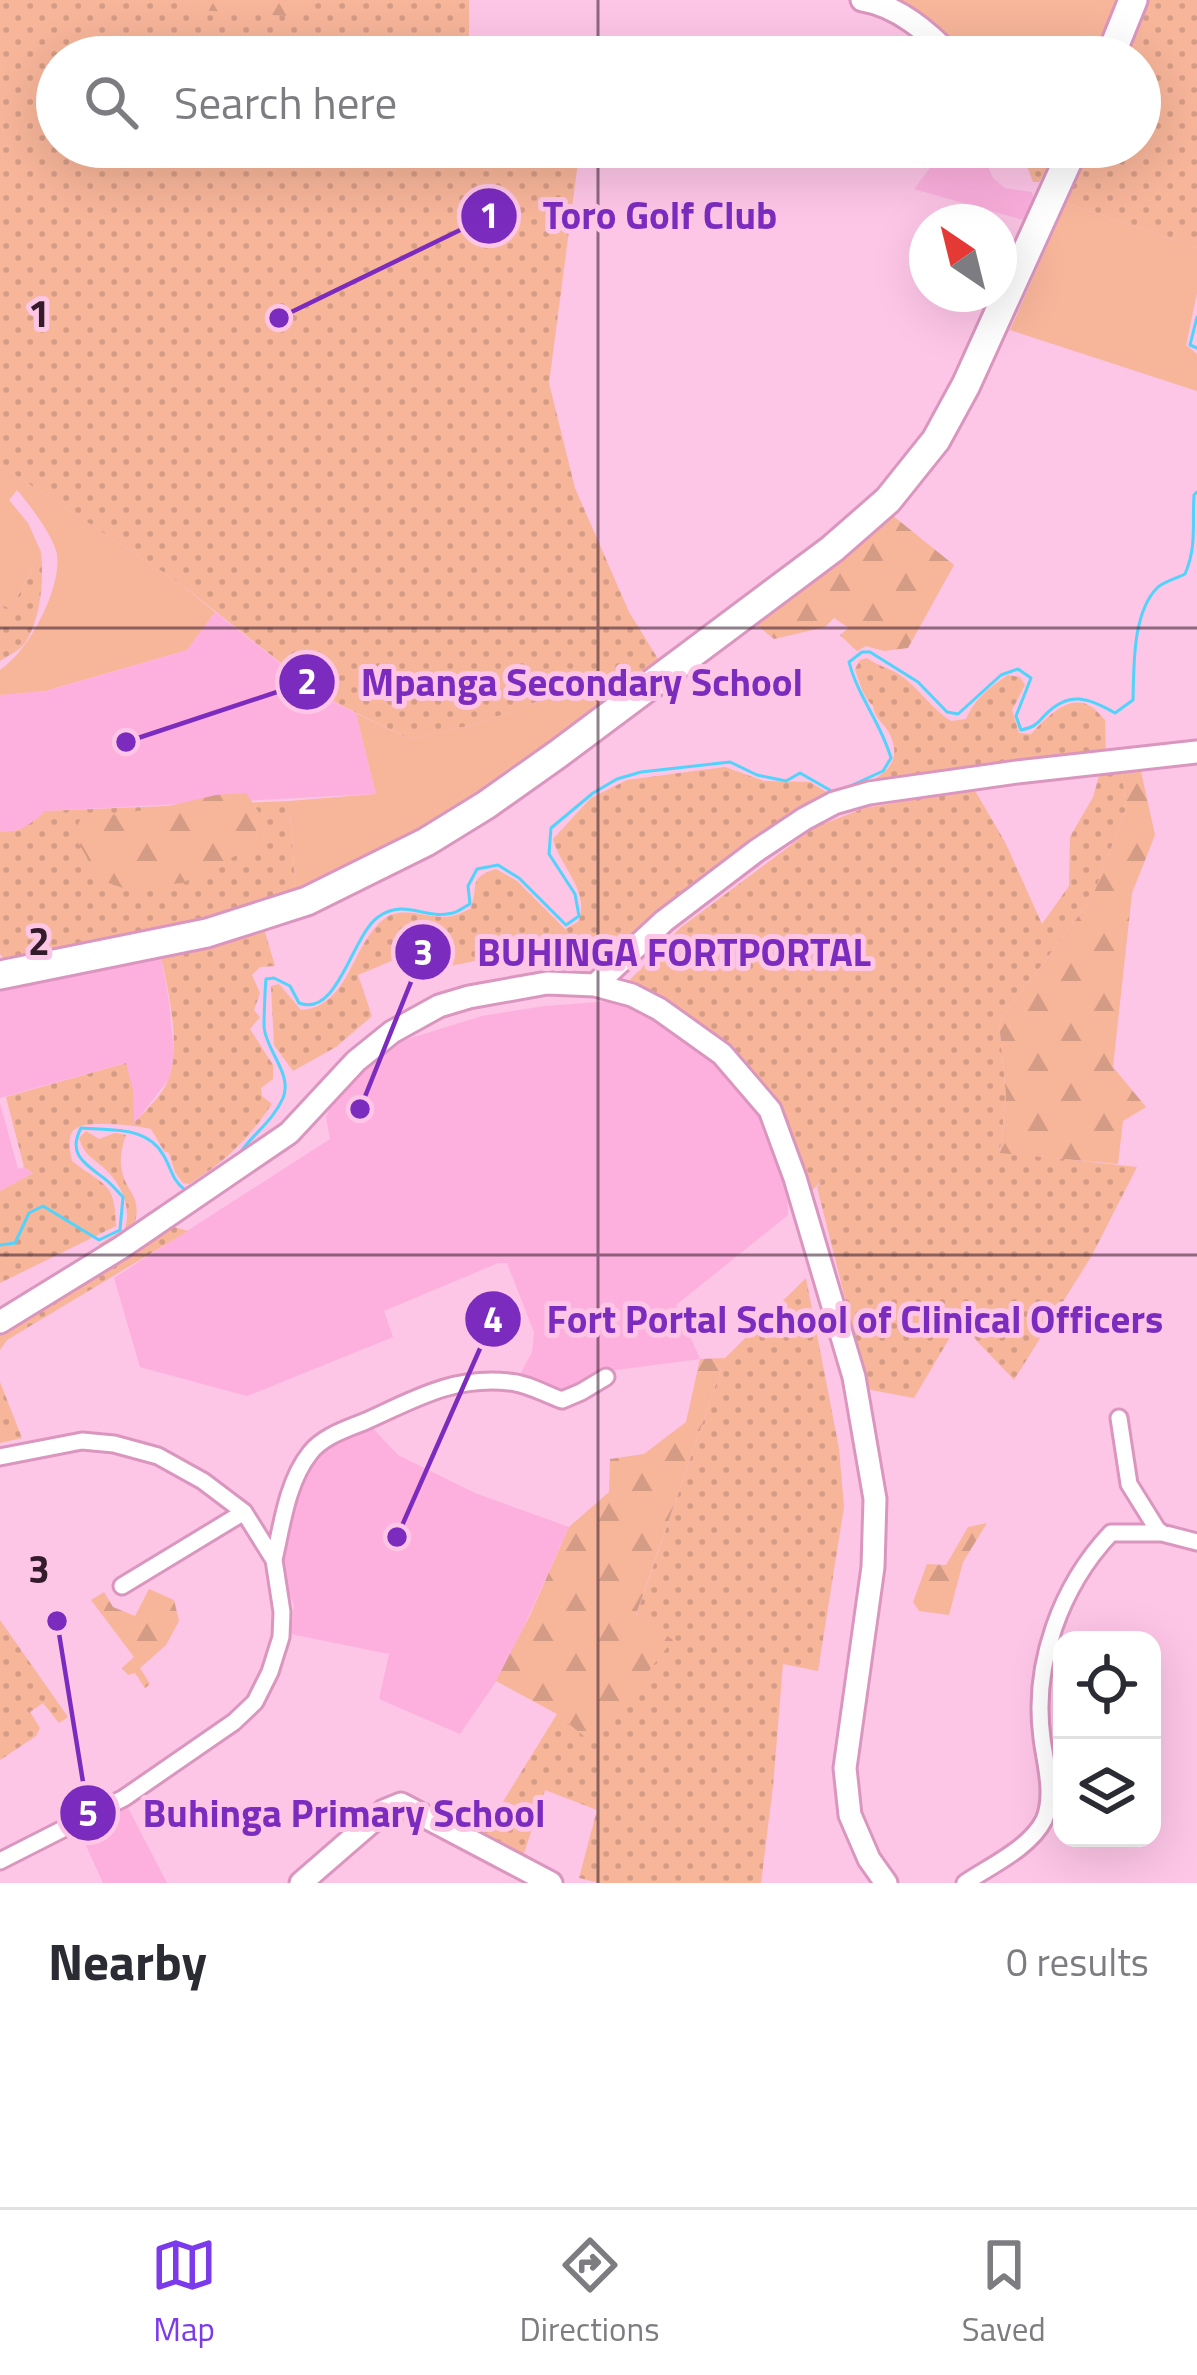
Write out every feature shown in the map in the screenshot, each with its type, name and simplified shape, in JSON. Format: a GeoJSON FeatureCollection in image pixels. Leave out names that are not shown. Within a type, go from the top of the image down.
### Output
{"type":"FeatureCollection","features":[{"type":"Feature","properties":{"kind":"highway"},"geometry":{"type":"LineString","coordinates":[[1118,36],[1133,0]]}},
{"type":"Feature","properties":{"kind":"highway"},"geometry":{"type":"LineString","coordinates":[[0,975],[207,933],[307,902],[407,851],[486,805],[832,549],[888,500],[936,440],[966,385],[1064,168]]}},
{"type":"Feature","properties":{"kind":"main road"},"geometry":{"type":"LineString","coordinates":[[862,0],[901,15],[931,36]]}},
{"type":"Feature","properties":{"kind":"main road"},"geometry":{"type":"LineString","coordinates":[[595,986],[682,907],[756,851],[834,803],[890,790],[1197,752]]}},
{"type":"Feature","properties":{"kind":"main road"},"geometry":{"type":"LineString","coordinates":[[0,1322],[122,1247],[289,1133],[356,1061],[392,1032],[439,1006],[547,983],[595,986],[632,995],[659,1009],[722,1054],[770,1110],[854,1377],[875,1499],[873,1567],[845,1768],[850,1814],[869,1859],[886,1883]]}},
{"type":"Feature","properties":{"kind":"main road"},"geometry":{"type":"LineString","coordinates":[[301,1883],[384,1811],[401,1804],[551,1883]]}},
{"type":"Feature","properties":{"kind":"street"},"geometry":{"type":"LineString","coordinates":[[0,1861],[124,1798],[234,1722],[255,1702],[271,1672],[281,1637],[274,1560],[293,1485],[321,1442],[456,1383],[512,1382],[562,1400],[606,1377]]}},
{"type":"Feature","properties":{"kind":"street"},"geometry":{"type":"LineString","coordinates":[[1119,1418],[1130,1484],[1162,1533]]}},
{"type":"Feature","properties":{"kind":"street"},"geometry":{"type":"LineString","coordinates":[[0,1457],[82,1441],[158,1456],[203,1481],[244,1512],[274,1560]]}},
{"type":"Feature","properties":{"kind":"street"},"geometry":{"type":"LineString","coordinates":[[122,1586],[244,1512]]}},
{"type":"Feature","properties":{"kind":"street"},"geometry":{"type":"LineString","coordinates":[[965,1883],[1020,1846],[1046,1816],[1043,1675],[1055,1626],[1085,1563],[1111,1533],[1162,1533],[1197,1542]]}},
{"type":"Feature","properties":{"kind":"shaded area"},"geometry":{"type":"Polygon","coordinates":[[[930,168],[988,168],[1005,188],[1032,192],[1036,206],[1030,222],[1017,218],[1017,204],[967,204],[914,189],[930,168]]]}},
{"type":"Feature","properties":{"kind":"shaded area"},"geometry":{"type":"Polygon","coordinates":[[[215,612],[322,696],[356,713],[376,794],[45,811],[29,826],[0,831],[0,695],[46,691],[187,650],[215,612]]]}},
{"type":"Feature","properties":{"kind":"shaded area"},"geometry":{"type":"Polygon","coordinates":[[[161,956],[174,1053],[169,1079],[133,1125],[125,1063],[0,1098],[0,983],[161,956]]]}},
{"type":"Feature","properties":{"kind":"shaded area"},"geometry":{"type":"Polygon","coordinates":[[[612,1001],[643,1011],[708,1052],[768,1124],[787,1184],[788,1215],[676,1305],[700,1359],[608,1371],[562,1395],[519,1376],[532,1352],[534,1332],[507,1263],[498,1263],[384,1311],[393,1337],[247,1396],[140,1367],[114,1278],[330,1139],[326,1117],[337,1091],[388,1045],[482,1016],[612,1001]]]}},
{"type":"Feature","properties":{"kind":"shaded area"},"geometry":{"type":"Polygon","coordinates":[[[0,1103],[18,1169],[33,1173],[0,1191],[0,1103]]]}},
{"type":"Feature","properties":{"kind":"shaded area"},"geometry":{"type":"Polygon","coordinates":[[[366,1421],[398,1455],[475,1493],[569,1527],[504,1670],[460,1734],[379,1699],[389,1654],[291,1634],[294,1605],[276,1562],[311,1454],[366,1421]]]}},
{"type":"Feature","properties":{"kind":"shaded area"},"geometry":{"type":"Polygon","coordinates":[[[126,1804],[167,1883],[103,1883],[78,1828],[126,1804]]]}},
{"type":"Feature","properties":{"kind":"green space"},"geometry":{"type":"Polygon","coordinates":[[[0,0],[469,0],[469,36],[36,36],[36,168],[577,168],[549,383],[575,488],[629,612],[663,667],[557,694],[477,724],[409,739],[323,696],[178,582],[0,465],[0,0]]]}},
{"type":"Feature","properties":{"kind":"green space"},"geometry":{"type":"Polygon","coordinates":[[[187,0],[299,0],[304,17],[198,10],[187,0]]]}},
{"type":"Feature","properties":{"kind":"green space"},"geometry":{"type":"Polygon","coordinates":[[[886,0],[1129,0],[1112,36],[943,36],[917,12],[886,0]]]}},
{"type":"Feature","properties":{"kind":"green space"},"geometry":{"type":"Polygon","coordinates":[[[1147,0],[1197,0],[1197,248],[1066,203],[1079,168],[1161,168],[1161,36],[1132,36],[1147,0]]]}},
{"type":"Feature","properties":{"kind":"green space"},"geometry":{"type":"Polygon","coordinates":[[[1028,168],[1048,168],[1039,182],[1033,182],[1028,168]]]}},
{"type":"Feature","properties":{"kind":"green space"},"geometry":{"type":"Polygon","coordinates":[[[1066,203],[1197,248],[1197,293],[1186,345],[1197,354],[1197,391],[1010,330],[1066,203]]]}},
{"type":"Feature","properties":{"kind":"green space"},"geometry":{"type":"Polygon","coordinates":[[[0,465],[178,582],[215,612],[187,650],[45,691],[0,695],[0,670],[22,649],[49,601],[57,554],[17,490],[9,500],[28,523],[41,552],[11,609],[0,604],[0,465]]]}},
{"type":"Feature","properties":{"kind":"green space"},"geometry":{"type":"Polygon","coordinates":[[[892,515],[954,565],[908,648],[884,651],[866,646],[857,651],[840,635],[849,628],[834,618],[825,627],[774,639],[753,622],[835,565],[892,515]]]}},
{"type":"Feature","properties":{"kind":"green space"},"geometry":{"type":"Polygon","coordinates":[[[41,552],[35,622],[23,646],[0,661],[0,604],[11,609],[41,552]]]}},
{"type":"Feature","properties":{"kind":"green space"},"geometry":{"type":"Polygon","coordinates":[[[867,658],[904,678],[951,721],[966,719],[984,694],[1008,675],[1020,677],[1025,685],[1012,710],[1019,733],[1031,734],[1058,709],[1082,703],[1105,720],[1106,756],[922,781],[805,820],[604,969],[568,954],[506,955],[449,966],[439,941],[358,975],[372,1016],[336,1047],[293,1071],[274,1045],[271,986],[279,984],[301,1010],[318,1006],[341,986],[365,941],[387,917],[407,913],[447,917],[464,912],[470,909],[477,880],[487,872],[496,869],[517,881],[565,929],[578,922],[578,890],[553,839],[591,798],[627,780],[725,767],[764,781],[810,782],[833,796],[880,775],[894,757],[894,745],[855,669],[867,658]]]}},
{"type":"Feature","properties":{"kind":"green space"},"geometry":{"type":"Polygon","coordinates":[[[663,667],[438,821],[296,891],[289,801],[376,794],[356,713],[409,739],[477,724],[557,694],[663,667]]]}},
{"type":"Feature","properties":{"kind":"green space"},"geometry":{"type":"Polygon","coordinates":[[[1140,767],[1155,835],[1132,893],[1113,1067],[1146,1107],[1123,1121],[1118,1164],[1000,1153],[1006,1095],[999,1022],[1092,898],[1126,809],[1122,770],[1140,767]]]}},
{"type":"Feature","properties":{"kind":"green space"},"geometry":{"type":"Polygon","coordinates":[[[1122,770],[1126,809],[1092,898],[999,1022],[1006,1095],[1000,1152],[1137,1167],[1091,1257],[1014,1380],[959,1322],[914,1398],[861,1388],[851,1322],[817,1187],[823,1179],[804,1199],[777,1107],[750,1067],[698,1028],[623,987],[680,928],[815,827],[865,808],[974,789],[1005,842],[1042,924],[1069,886],[1070,837],[1099,776],[1122,770]]]}},
{"type":"Feature","properties":{"kind":"green space"},"geometry":{"type":"Polygon","coordinates":[[[246,793],[268,826],[251,848],[182,883],[126,889],[100,880],[74,835],[80,820],[246,793]]]}},
{"type":"Feature","properties":{"kind":"green space"},"geometry":{"type":"Polygon","coordinates":[[[289,801],[296,891],[172,932],[11,967],[0,954],[0,831],[24,827],[45,811],[289,801]]]}},
{"type":"Feature","properties":{"kind":"green space"},"geometry":{"type":"Polygon","coordinates":[[[264,929],[275,966],[260,967],[252,975],[260,993],[254,1010],[260,1017],[250,1029],[273,1065],[273,1079],[261,1088],[262,1096],[272,1104],[245,1139],[189,1184],[175,1172],[169,1153],[151,1129],[107,1124],[76,1128],[70,1137],[72,1161],[110,1193],[116,1226],[0,1283],[0,1191],[33,1173],[24,1167],[6,1097],[126,1063],[134,1123],[163,1090],[172,1065],[172,1017],[161,956],[264,929]]]}},
{"type":"Feature","properties":{"kind":"green space"},"geometry":{"type":"Polygon","coordinates":[[[86,1131],[99,1139],[126,1135],[121,1165],[137,1208],[133,1230],[101,1246],[125,1229],[127,1212],[115,1180],[83,1148],[79,1138],[86,1131]]]}},
{"type":"Feature","properties":{"kind":"green space"},"geometry":{"type":"Polygon","coordinates":[[[174,1227],[188,1231],[7,1340],[0,1350],[0,1330],[130,1248],[174,1227]]]}},
{"type":"Feature","properties":{"kind":"green space"},"geometry":{"type":"Polygon","coordinates":[[[806,1278],[839,1448],[844,1507],[818,1671],[783,1664],[761,1883],[600,1883],[579,1878],[597,1810],[545,1790],[522,1859],[480,1839],[557,1714],[592,1742],[672,1640],[636,1616],[725,1358],[806,1278]]]}},
{"type":"Feature","properties":{"kind":"green space"},"geometry":{"type":"Polygon","coordinates":[[[725,1358],[636,1615],[673,1640],[592,1743],[557,1714],[496,1681],[569,1527],[609,1492],[610,1459],[644,1454],[686,1422],[700,1359],[725,1358]]]}},
{"type":"Feature","properties":{"kind":"green space"},"geometry":{"type":"Polygon","coordinates":[[[0,1382],[22,1438],[0,1443],[0,1382]]]}},
{"type":"Feature","properties":{"kind":"green space"},"geometry":{"type":"Polygon","coordinates":[[[987,1523],[963,1562],[949,1615],[919,1611],[913,1602],[927,1564],[946,1565],[968,1527],[987,1523]]]}},
{"type":"Feature","properties":{"kind":"green space"},"geometry":{"type":"Polygon","coordinates":[[[149,1589],[174,1600],[179,1621],[166,1645],[140,1668],[150,1684],[145,1688],[135,1673],[128,1675],[122,1668],[134,1657],[91,1600],[104,1592],[113,1607],[135,1616],[149,1589]]]}},
{"type":"Feature","properties":{"kind":"green space"},"geometry":{"type":"Polygon","coordinates":[[[0,1620],[68,1717],[59,1723],[43,1703],[30,1712],[40,1728],[36,1736],[0,1760],[0,1620]]]}},
{"type":"Feature","properties":{"kind":"waterway"},"geometry":{"type":"LineString","coordinates":[[1197,317],[1190,345],[1197,348]]}},
{"type":"Feature","properties":{"kind":"waterway"},"geometry":{"type":"LineString","coordinates":[[237,1157],[273,1115],[285,1089],[264,1027],[266,979],[290,986],[299,1003],[324,999],[378,917],[397,909],[455,912],[470,904],[468,886],[477,869],[498,865],[519,878],[566,925],[579,916],[575,894],[549,854],[551,828],[617,779],[730,762],[757,775],[786,781],[800,773],[835,793],[883,771],[891,758],[849,662],[862,652],[870,652],[918,682],[947,712],[958,714],[1001,675],[1018,669],[1031,678],[1016,716],[1021,730],[1071,699],[1088,700],[1115,713],[1133,700],[1136,641],[1143,611],[1161,585],[1185,574],[1189,564],[1197,492]]}},
{"type":"Feature","properties":{"kind":"waterway"},"geometry":{"type":"LineString","coordinates":[[0,1245],[15,1243],[29,1213],[43,1206],[99,1240],[120,1230],[123,1197],[79,1156],[76,1144],[81,1128],[138,1134],[157,1146],[185,1190],[199,1182]]}},
{"type":"Feature","properties":{"kind":"place","name":"Toro Golf Club"},"geometry":{"type":"Point","coordinates":[279,318]}},
{"type":"Feature","properties":{"kind":"place","name":"Mpanga Secondary School"},"geometry":{"type":"Point","coordinates":[126,742]}},
{"type":"Feature","properties":{"kind":"place","name":"BUHINGA FORTPORTAL"},"geometry":{"type":"Point","coordinates":[360,1109]}},
{"type":"Feature","properties":{"kind":"place","name":"Fort Portal School of Clinical Officers"},"geometry":{"type":"Point","coordinates":[397,1537]}},
{"type":"Feature","properties":{"kind":"place","name":"Buhinga Primary School"},"geometry":{"type":"Point","coordinates":[57,1621]}}]}
